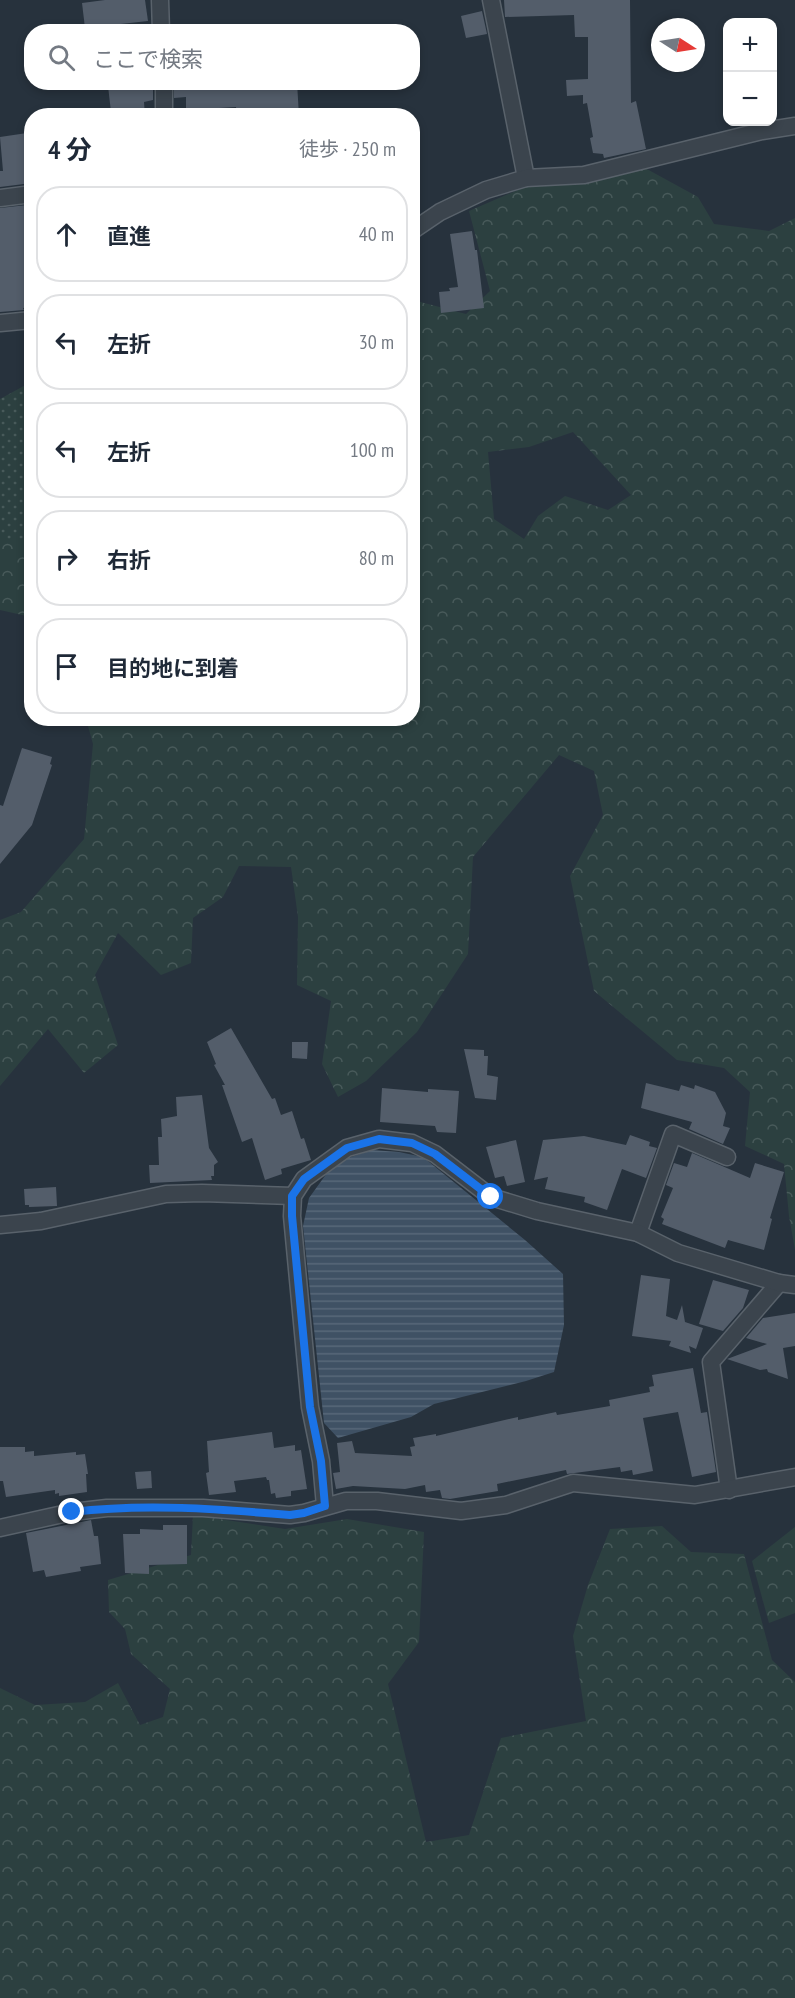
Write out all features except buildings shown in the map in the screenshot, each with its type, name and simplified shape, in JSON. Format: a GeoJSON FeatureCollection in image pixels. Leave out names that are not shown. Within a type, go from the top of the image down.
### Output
{"type":"FeatureCollection","features":[{"type":"Feature","properties":{"kind":"street"},"geometry":{"type":"LineString","coordinates":[[159,0],[160,24]]}},
{"type":"Feature","properties":{"kind":"street"},"geometry":{"type":"LineString","coordinates":[[491,0],[526,178]]}},
{"type":"Feature","properties":{"kind":"street"},"geometry":{"type":"LineString","coordinates":[[164,90],[164,108]]}},
{"type":"Feature","properties":{"kind":"street"},"geometry":{"type":"LineString","coordinates":[[420,226],[440,212],[486,190],[526,178],[584,175],[762,131],[795,126]]}},
{"type":"Feature","properties":{"kind":"street"},"geometry":{"type":"LineString","coordinates":[[0,198],[24,195]]}},
{"type":"Feature","properties":{"kind":"street"},"geometry":{"type":"LineString","coordinates":[[0,323],[24,321]]}},
{"type":"Feature","properties":{"kind":"street"},"geometry":{"type":"LineString","coordinates":[[638,1233],[673,1134],[727,1157]]}},
{"type":"Feature","properties":{"kind":"street"},"geometry":{"type":"LineString","coordinates":[[325,1506],[321,1461],[310,1407],[292,1196],[304,1179],[347,1148],[379,1139],[412,1143],[435,1154],[491,1197],[537,1211],[638,1233],[678,1253],[787,1284],[711,1362],[729,1490]]}},
{"type":"Feature","properties":{"kind":"street"},"geometry":{"type":"LineString","coordinates":[[0,1225],[41,1221],[166,1194],[292,1196]]}},
{"type":"Feature","properties":{"kind":"street"},"geometry":{"type":"LineString","coordinates":[[0,1528],[72,1512],[107,1508],[203,1508],[290,1515],[346,1501],[377,1501],[461,1511],[506,1505],[573,1483],[695,1495],[795,1477]]}},
{"type":"Feature","properties":{"kind":"green space"},"geometry":{"type":"Polygon","coordinates":[[[645,168],[698,197],[714,224],[769,231],[795,218],[795,1250],[784,1164],[745,1146],[750,1092],[724,1068],[677,1060],[594,991],[570,876],[603,815],[594,771],[559,755],[473,857],[468,954],[417,1032],[366,1081],[338,1097],[322,1064],[331,1001],[297,985],[298,917],[291,867],[239,866],[223,897],[193,918],[191,963],[161,975],[118,933],[95,975],[118,1045],[84,1073],[48,1029],[0,1086],[0,920],[21,912],[84,839],[93,744],[88,726],[420,726],[420,302],[466,314],[490,291],[469,211],[534,183],[645,168]],[[573,432],[529,447],[488,452],[494,519],[524,539],[538,516],[565,496],[608,510],[631,495],[573,432]]]}},
{"type":"Feature","properties":{"kind":"green space"},"geometry":{"type":"Polygon","coordinates":[[[24,386],[24,539],[0,539],[0,399],[24,386]]]}},
{"type":"Feature","properties":{"kind":"green space"},"geometry":{"type":"Polygon","coordinates":[[[0,539],[24,539],[24,615],[0,610],[0,539]]]}},
{"type":"Feature","properties":{"kind":"green space"},"geometry":{"type":"Polygon","coordinates":[[[193,1515],[285,1529],[347,1519],[424,1532],[419,1642],[388,1684],[426,1842],[469,1835],[501,1738],[586,1721],[573,1636],[588,1585],[610,1529],[662,1526],[691,1552],[744,1554],[772,1660],[795,1682],[795,1998],[0,1998],[0,1688],[35,1705],[85,1702],[118,1683],[140,1725],[163,1717],[170,1689],[131,1654],[125,1629],[109,1612],[108,1580],[191,1555],[193,1515]]]}},
{"type":"Feature","properties":{"kind":"green space"},"geometry":{"type":"Polygon","coordinates":[[[795,1527],[795,1613],[769,1623],[752,1561],[795,1527]]]}},
{"type":"Feature","properties":{"kind":"water"},"geometry":{"type":"Polygon","coordinates":[[[372,1150],[423,1157],[563,1274],[564,1325],[554,1372],[434,1404],[411,1417],[338,1438],[324,1423],[303,1226],[309,1198],[327,1173],[345,1159],[372,1150]]]}},
{"type":"Feature","properties":{"kind":"route"},"geometry":{"type":"LineString","coordinates":[[72,1512],[107,1508],[203,1508],[290,1515],[325,1506],[321,1461],[310,1407],[292,1196],[304,1179],[347,1148],[379,1139],[412,1143],[435,1154],[491,1197]]}}]}
